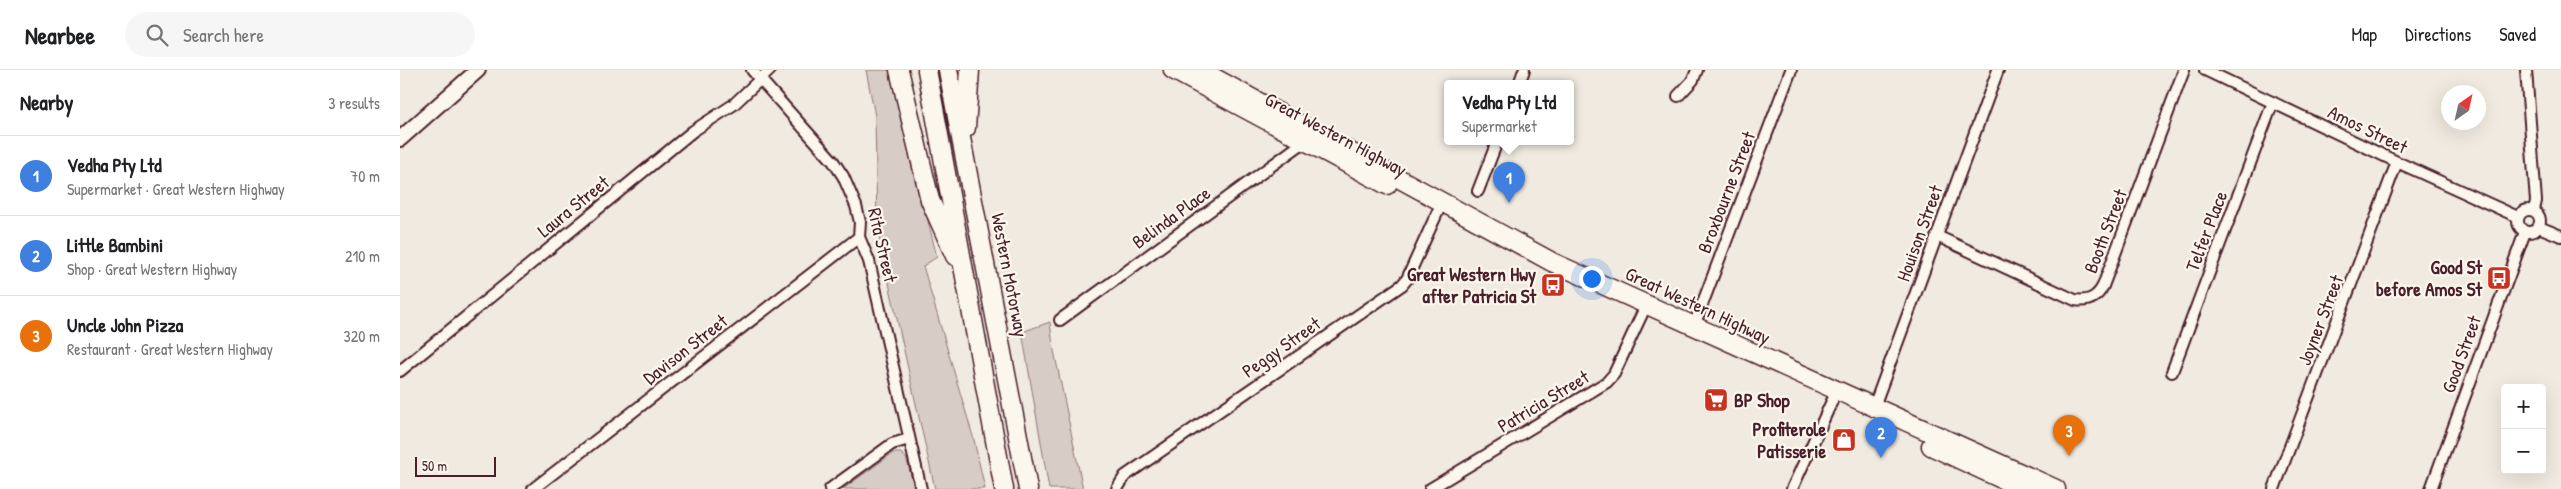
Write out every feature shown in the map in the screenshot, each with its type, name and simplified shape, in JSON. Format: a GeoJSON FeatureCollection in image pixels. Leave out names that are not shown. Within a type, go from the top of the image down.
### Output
{"type":"FeatureCollection","features":[{"type":"Feature","properties":{"kind":"highway"},"geometry":{"type":"LineString","coordinates":[[899,70],[930,200],[967,284]]}},
{"type":"Feature","properties":{"kind":"highway"},"geometry":{"type":"LineString","coordinates":[[927,70],[1004,489]]}},
{"type":"Feature","properties":{"kind":"highway","name":"Western Motorway"},"geometry":{"type":"LineString","coordinates":[[948,70],[1028,489]]}},
{"type":"Feature","properties":{"kind":"highway"},"geometry":{"type":"LineString","coordinates":[[965,156],[970,70]]}},
{"type":"Feature","properties":{"kind":"highway","name":"Great Western Highway"},"geometry":{"type":"LineString","coordinates":[[1173,70],[1304,142],[1555,274],[2023,489]]}},
{"type":"Feature","properties":{"kind":"highway","name":"Great Western Highway"},"geometry":{"type":"LineString","coordinates":[[1200,70],[1552,262],[2056,489]]}},
{"type":"Feature","properties":{"kind":"street"},"geometry":{"type":"LineString","coordinates":[[400,139],[477,70]]}},
{"type":"Feature","properties":{"kind":"street","name":"Rita Street"},"geometry":{"type":"LineString","coordinates":[[752,70],[833,161],[843,176],[856,206],[860,222],[859,237],[869,260],[921,489]]}},
{"type":"Feature","properties":{"kind":"street","name":"Laura Street"},"geometry":{"type":"LineString","coordinates":[[400,371],[693,131],[733,105],[770,70]]}},
{"type":"Feature","properties":{"kind":"street"},"geometry":{"type":"LineString","coordinates":[[1678,96],[1693,80],[1697,70]]}},
{"type":"Feature","properties":{"kind":"street","name":"Broxbourne Street"},"geometry":{"type":"LineString","coordinates":[[1694,326],[1791,70]]}},
{"type":"Feature","properties":{"kind":"street","name":"Houison Street"},"geometry":{"type":"LineString","coordinates":[[1873,408],[1998,70]]}},
{"type":"Feature","properties":{"kind":"street","name":"Booth Street"},"geometry":{"type":"LineString","coordinates":[[1937,236],[2075,300],[2085,301],[2094,297],[2103,286],[2184,70]]}},
{"type":"Feature","properties":{"kind":"street","name":"Amos Street"},"geometry":{"type":"LineString","coordinates":[[2204,70],[2518,217]]}},
{"type":"Feature","properties":{"kind":"street"},"geometry":{"type":"LineString","coordinates":[[2526,70],[2536,201],[2534,210]]}},
{"type":"Feature","properties":{"kind":"street","name":"Telfer Place"},"geometry":{"type":"LineString","coordinates":[[2172,372],[2272,102]]}},
{"type":"Feature","properties":{"kind":"street","name":"Belinda Place"},"geometry":{"type":"LineString","coordinates":[[1060,320],[1304,142]]}},
{"type":"Feature","properties":{"kind":"street"},"geometry":{"type":"LineString","coordinates":[[1478,191],[1496,145]]}},
{"type":"Feature","properties":{"kind":"street","name":"Joyner Street"},"geometry":{"type":"LineString","coordinates":[[2274,489],[2397,162]]}},
{"type":"Feature","properties":{"kind":"street"},"geometry":{"type":"LineString","coordinates":[[2524,210],[2534,210],[2540,216],[2539,227],[2534,231],[2525,232],[2519,226],[2518,217],[2524,210]]}},
{"type":"Feature","properties":{"kind":"street","name":"Peggy Street"},"geometry":{"type":"LineString","coordinates":[[1117,489],[1125,476],[1402,285],[1408,279],[1438,212]]}},
{"type":"Feature","properties":{"kind":"street"},"geometry":{"type":"LineString","coordinates":[[2539,227],[2561,236]]}},
{"type":"Feature","properties":{"kind":"street","name":"Good Street"},"geometry":{"type":"LineString","coordinates":[[2431,489],[2525,232]]}},
{"type":"Feature","properties":{"kind":"street","name":"Davison Street"},"geometry":{"type":"LineString","coordinates":[[532,489],[859,237]]}},
{"type":"Feature","properties":{"kind":"street","name":"Patricia Street"},"geometry":{"type":"LineString","coordinates":[[1430,489],[1607,382],[1614,374],[1642,314]]}},
{"type":"Feature","properties":{"kind":"street"},"geometry":{"type":"LineString","coordinates":[[1792,489],[1832,401]]}},
{"type":"Feature","properties":{"kind":"street"},"geometry":{"type":"LineString","coordinates":[[830,489],[892,444],[909,440]]}},
{"type":"Feature","properties":{"kind":"shaded area"},"geometry":{"type":"Polygon","coordinates":[[[866,70],[890,70],[937,257],[923,266],[974,440],[985,489],[935,489],[880,243],[877,224],[875,116],[866,70]]]}},
{"type":"Feature","properties":{"kind":"shaded area"},"geometry":{"type":"Polygon","coordinates":[[[1050,322],[1053,346],[1083,489],[1049,489],[1022,332],[1050,322]]]}},
{"type":"Feature","properties":{"kind":"shaded area"},"geometry":{"type":"Polygon","coordinates":[[[893,453],[901,453],[906,458],[915,489],[843,489],[893,453]]]}},
{"type":"Feature","properties":{"kind":"place","name":"Vedha Pty Ltd"},"geometry":{"type":"Point","coordinates":[1509,203]}},
{"type":"Feature","properties":{"kind":"place","name":"Good St before Amos St"},"geometry":{"type":"Point","coordinates":[2499,278]}},
{"type":"Feature","properties":{"kind":"place","name":"Great Western Hwy after Patricia St"},"geometry":{"type":"Point","coordinates":[1553,285]}},
{"type":"Feature","properties":{"kind":"place","name":"BP Shop"},"geometry":{"type":"Point","coordinates":[1716,400]}},
{"type":"Feature","properties":{"kind":"place","name":"Profiterole Patisserie"},"geometry":{"type":"Point","coordinates":[1844,440]}},
{"type":"Feature","properties":{"kind":"place","name":"Uncle John Pizza"},"geometry":{"type":"Point","coordinates":[2069,456]}},
{"type":"Feature","properties":{"kind":"place","name":"Little Bambini"},"geometry":{"type":"Point","coordinates":[1881,458]}}]}
